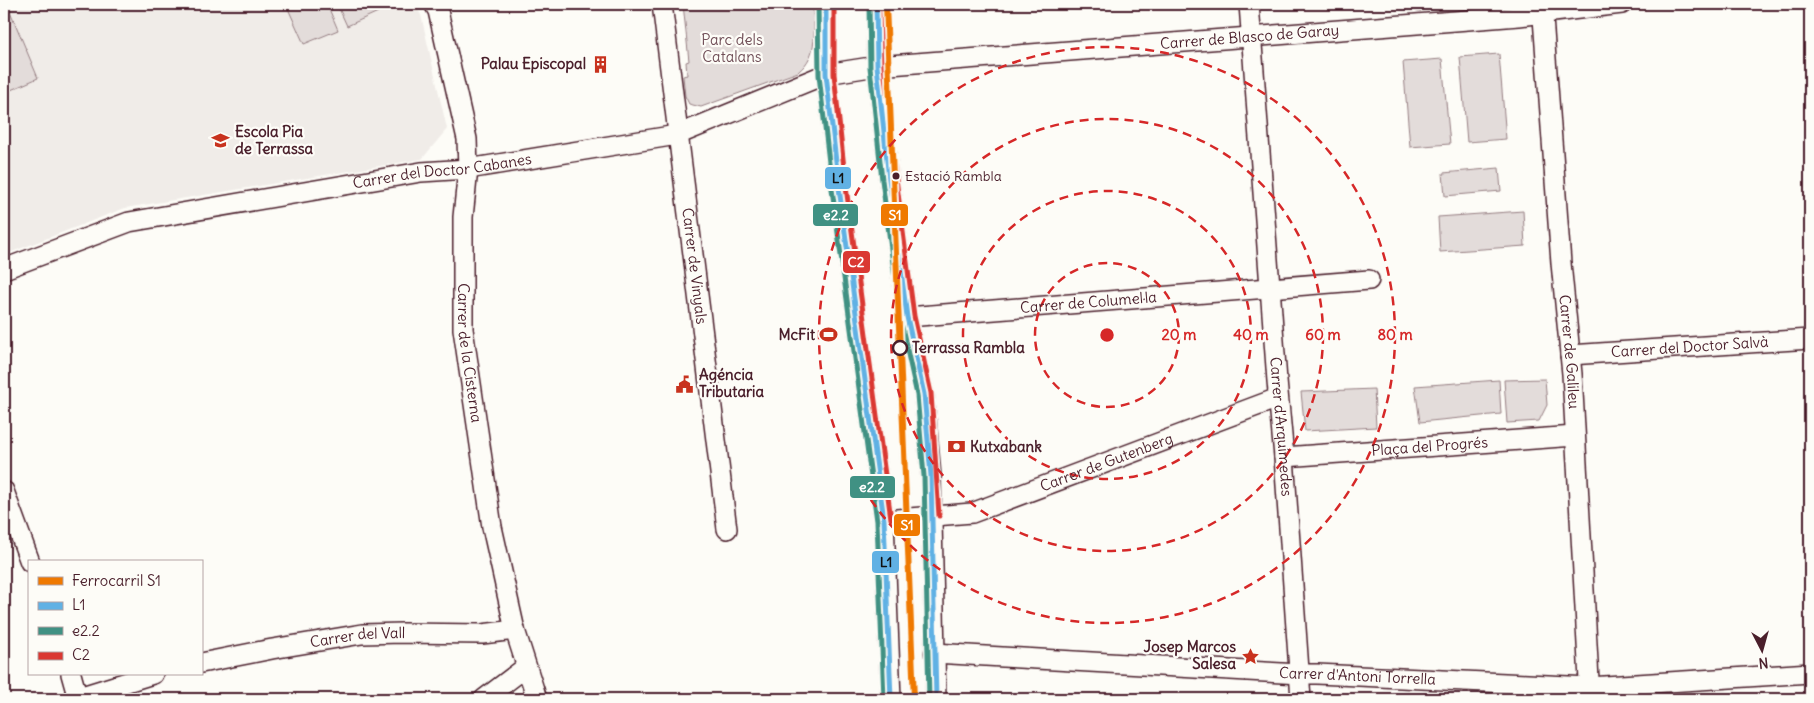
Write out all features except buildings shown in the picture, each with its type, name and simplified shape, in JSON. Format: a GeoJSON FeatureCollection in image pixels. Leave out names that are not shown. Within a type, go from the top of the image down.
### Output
{"type":"FeatureCollection","features":[{"type":"Feature","properties":{"kind":"street","name":"Carrer de la Cisterna"},"geometry":{"type":"LineString","coordinates":[[434,4],[438,11],[467,139],[468,170],[463,217],[463,329],[492,527],[515,630],[537,699]]}},
{"type":"Feature","properties":{"kind":"street","name":"Carrer de Vinyals"},"geometry":{"type":"LineString","coordinates":[[662,4],[727,529]]}},
{"type":"Feature","properties":{"kind":"street"},"geometry":{"type":"LineString","coordinates":[[826,4],[826,74],[848,255],[884,520],[891,699]]}},
{"type":"Feature","properties":{"kind":"street"},"geometry":{"type":"LineString","coordinates":[[876,4],[877,66],[907,317],[924,394],[932,516],[936,699]]}},
{"type":"Feature","properties":{"kind":"street","name":"Carrer d'Arquímedes"},"geometry":{"type":"LineString","coordinates":[[1249,4],[1301,699]]}},
{"type":"Feature","properties":{"kind":"street","name":"Carrer de Blasco de Garay"},"geometry":{"type":"LineString","coordinates":[[877,66],[1251,37],[1542,9],[1622,4]]}},
{"type":"Feature","properties":{"kind":"street","name":"Carrer de Galileu"},"geometry":{"type":"LineString","coordinates":[[1542,9],[1560,263],[1570,355],[1590,693]]}},
{"type":"Feature","properties":{"kind":"street","name":"Carrer del Doctor Cabanes"},"geometry":{"type":"LineString","coordinates":[[4,269],[129,222],[421,172],[468,170],[677,135],[826,74],[877,66]]}},
{"type":"Feature","properties":{"kind":"street"},"geometry":{"type":"LineString","coordinates":[[1271,289],[1369,280]]}},
{"type":"Feature","properties":{"kind":"street","name":"Carrer de Columel·la"},"geometry":{"type":"LineString","coordinates":[[907,317],[1271,289]]}},
{"type":"Feature","properties":{"kind":"street","name":"Carrer del Doctor Salvà"},"geometry":{"type":"LineString","coordinates":[[1570,355],[1810,339]]}},
{"type":"Feature","properties":{"kind":"street","name":"Carrer de Gutenberg"},"geometry":{"type":"LineString","coordinates":[[884,520],[972,513],[1278,398]]}},
{"type":"Feature","properties":{"kind":"street","name":"Plaça del Progrés"},"geometry":{"type":"LineString","coordinates":[[1284,457],[1575,436]]}},
{"type":"Feature","properties":{"kind":"street"},"geometry":{"type":"LineString","coordinates":[[4,490],[29,560]]}},
{"type":"Feature","properties":{"kind":"street","name":"Carrer del Vall"},"geometry":{"type":"LineString","coordinates":[[202,663],[362,634],[482,634],[515,630]]}},
{"type":"Feature","properties":{"kind":"street","name":"Carrer d'Antoni Torrella"},"geometry":{"type":"LineString","coordinates":[[934,653],[1327,674],[1590,693],[1810,673]]}},
{"type":"Feature","properties":{"kind":"street"},"geometry":{"type":"LineString","coordinates":[[484,699],[526,667]]}},
{"type":"Feature","properties":{"kind":"street"},"geometry":{"type":"LineString","coordinates":[[71,676],[76,699],[147,676]]}},
{"type":"Feature","properties":{"kind":"shaded area","name":"Escola Pia de Terrassa"},"geometry":{"type":"Polygon","coordinates":[[[4,4],[415,4],[421,15],[447,129],[422,159],[125,208],[4,255],[4,4]]]}},
{"type":"Feature","properties":{"kind":"green space"},"geometry":{"type":"Polygon","coordinates":[[[4,4],[7,4],[38,78],[4,93],[4,4]]]}},
{"type":"Feature","properties":{"kind":"green space"},"geometry":{"type":"Polygon","coordinates":[[[286,4],[327,4],[338,30],[304,44],[286,4]]]}},
{"type":"Feature","properties":{"kind":"green space"},"geometry":{"type":"Polygon","coordinates":[[[337,4],[374,4],[378,12],[347,26],[337,4]]]}},
{"type":"Feature","properties":{"kind":"green space","name":"Parc dels Catalans"},"geometry":{"type":"Polygon","coordinates":[[[683,4],[813,4],[814,41],[810,57],[798,72],[701,107],[689,104],[685,96],[683,76],[687,75],[686,62],[689,61],[683,4]]]}},
{"type":"Feature","properties":{"kind":"green space"},"geometry":{"type":"Polygon","coordinates":[[[1499,54],[1506,139],[1467,142],[1460,57],[1499,54]]]}},
{"type":"Feature","properties":{"kind":"green space"},"geometry":{"type":"Polygon","coordinates":[[[1442,59],[1450,144],[1410,147],[1403,62],[1442,59]]]}},
{"type":"Feature","properties":{"kind":"green space"},"geometry":{"type":"Polygon","coordinates":[[[1499,168],[1501,191],[1445,196],[1443,173],[1499,168]]]}},
{"type":"Feature","properties":{"kind":"green space"},"geometry":{"type":"Polygon","coordinates":[[[1523,211],[1525,246],[1440,252],[1438,217],[1523,211]]]}},
{"type":"Feature","properties":{"kind":"green space"},"geometry":{"type":"Polygon","coordinates":[[[1545,379],[1547,405],[1539,421],[1507,423],[1504,380],[1545,379]]]}},
{"type":"Feature","properties":{"kind":"green space"},"geometry":{"type":"Polygon","coordinates":[[[1499,380],[1501,414],[1420,422],[1415,386],[1499,380]]]}},
{"type":"Feature","properties":{"kind":"green space"},"geometry":{"type":"Polygon","coordinates":[[[1374,389],[1376,427],[1305,431],[1301,392],[1374,389]]]}},
{"type":"Feature","properties":{"kind":"rail line","name":"S1"},"geometry":{"type":"LineString","coordinates":[[886,4],[914,699]]}},
{"type":"Feature","properties":{"kind":"transit line","name":"e2.2"},"geometry":{"type":"LineString","coordinates":[[818,4],[819,75],[832,189],[877,521],[884,699]]}},
{"type":"Feature","properties":{"kind":"transit line","name":"L1"},"geometry":{"type":"LineString","coordinates":[[826,4],[826,74],[839,188],[884,520],[891,699]]}},
{"type":"Feature","properties":{"kind":"transit line","name":"C2"},"geometry":{"type":"LineString","coordinates":[[834,4],[834,74],[846,187],[891,519]]}},
{"type":"Feature","properties":{"kind":"transit line","name":"e2.2"},"geometry":{"type":"LineString","coordinates":[[869,4],[870,67],[882,180],[900,318],[917,395],[924,476],[929,699]]}},
{"type":"Feature","properties":{"kind":"transit line","name":"L1"},"geometry":{"type":"LineString","coordinates":[[876,4],[877,66],[889,179],[907,317],[924,394],[931,476],[936,699]]}},
{"type":"Feature","properties":{"kind":"transit line","name":"C2"},"geometry":{"type":"LineString","coordinates":[[883,4],[884,66],[896,178],[914,316],[931,393],[939,516]]}},
{"type":"Feature","properties":{"kind":"place","name":"Palau Episcopal"},"geometry":{"type":"Point","coordinates":[600,64]}},
{"type":"Feature","properties":{"kind":"place","name":"Escola Pia de Terrassa"},"geometry":{"type":"Point","coordinates":[221,141]}},
{"type":"Feature","properties":{"kind":"place","name":"Estació Rambla"},"geometry":{"type":"Point","coordinates":[896,176]}},
{"type":"Feature","properties":{"kind":"place","name":"McFit"},"geometry":{"type":"Point","coordinates":[829,335]}},
{"type":"Feature","properties":{"kind":"place","name":"Terrassa Rambla"},"geometry":{"type":"Point","coordinates":[900,348]}},
{"type":"Feature","properties":{"kind":"place","name":"Agéncia Tributaria"},"geometry":{"type":"Point","coordinates":[685,384]}},
{"type":"Feature","properties":{"kind":"place","name":"Kutxabank"},"geometry":{"type":"Point","coordinates":[956,447]}},
{"type":"Feature","properties":{"kind":"place","name":"Josep Marcos Salesa"},"geometry":{"type":"Point","coordinates":[1250,656]}}]}
